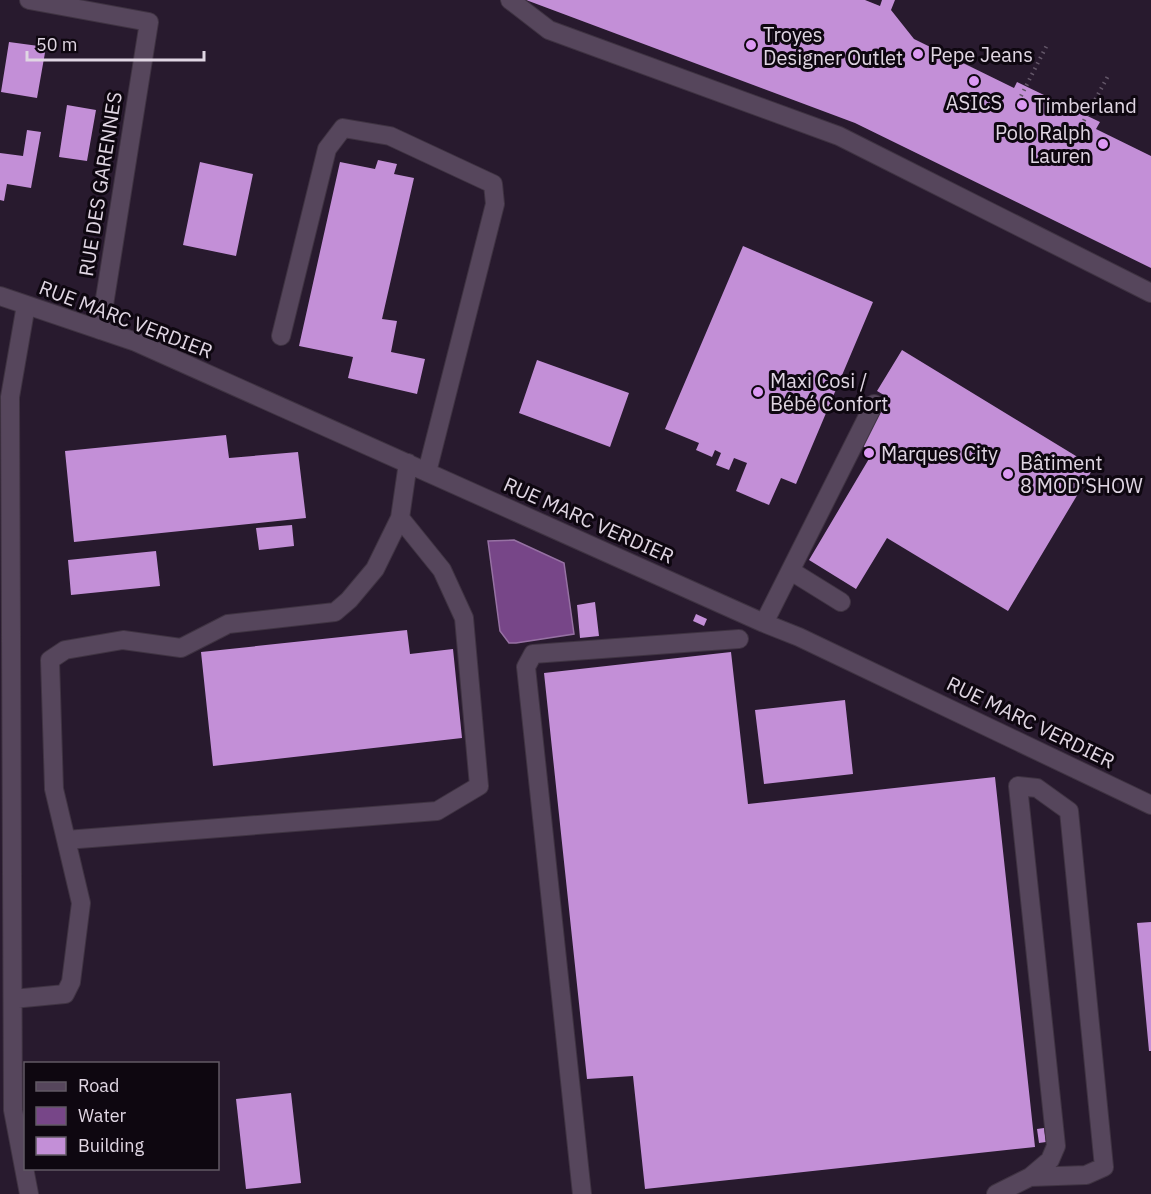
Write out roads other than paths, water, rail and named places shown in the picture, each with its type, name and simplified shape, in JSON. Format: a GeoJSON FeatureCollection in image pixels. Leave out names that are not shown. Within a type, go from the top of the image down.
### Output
{"type":"FeatureCollection","features":[{"type":"Feature","properties":{"kind":"street","name":"RUE DES GARENNES"},"geometry":{"type":"LineString","coordinates":[[29,0],[149,22],[99,330]]}},
{"type":"Feature","properties":{"kind":"street"},"geometry":{"type":"LineString","coordinates":[[510,0],[549,30],[839,136],[1151,293]]}},
{"type":"Feature","properties":{"kind":"street"},"geometry":{"type":"LineString","coordinates":[[282,336],[327,149],[343,128],[390,136],[494,184],[495,204],[426,472]]}},
{"type":"Feature","properties":{"kind":"street","name":"RUE MARC VERDIER"},"geometry":{"type":"LineString","coordinates":[[0,296],[136,342],[764,623],[809,641],[1151,805]]}},
{"type":"Feature","properties":{"kind":"street"},"geometry":{"type":"LineString","coordinates":[[24,1168],[13,1110],[10,397],[26,304]]}},
{"type":"Feature","properties":{"kind":"street"},"geometry":{"type":"LineString","coordinates":[[764,623],[874,404]]}},
{"type":"Feature","properties":{"kind":"street"},"geometry":{"type":"LineString","coordinates":[[13,999],[65,994],[70,982],[81,903],[54,789],[50,660],[65,650],[123,640],[181,648],[228,624],[335,612],[349,600],[375,568],[400,518],[408,463]]}},
{"type":"Feature","properties":{"kind":"street"},"geometry":{"type":"LineString","coordinates":[[66,840],[437,811],[479,786],[464,618],[442,570],[400,518]]}},
{"type":"Feature","properties":{"kind":"street"},"geometry":{"type":"LineString","coordinates":[[791,571],[841,602]]}},
{"type":"Feature","properties":{"kind":"street"},"geometry":{"type":"LineString","coordinates":[[582,1194],[526,667],[533,654],[739,639]]}},
{"type":"Feature","properties":{"kind":"street"},"geometry":{"type":"LineString","coordinates":[[996,1194],[1030,1177],[1050,1160],[1056,1146],[1018,786],[1037,788],[1070,811],[1104,1167],[1086,1174],[1030,1177]]}},
{"type":"Feature","properties":{"kind":"street"},"geometry":{"type":"LineString","coordinates":[[24,1170],[29,1194]]}},
{"type":"Feature","properties":{"kind":"water"},"geometry":{"type":"Polygon","coordinates":[[[514,540],[564,563],[574,634],[509,643],[500,631],[488,541],[514,540]]]}},
{"type":"Feature","properties":{"kind":"place","name":"Troyes Designer Outlet"},"geometry":{"type":"Point","coordinates":[751,45]}},
{"type":"Feature","properties":{"kind":"place","name":"Pepe Jeans"},"geometry":{"type":"Point","coordinates":[918,54]}},
{"type":"Feature","properties":{"kind":"place","name":"ASICS"},"geometry":{"type":"Point","coordinates":[974,81]}},
{"type":"Feature","properties":{"kind":"place","name":"Timberland"},"geometry":{"type":"Point","coordinates":[1022,105]}},
{"type":"Feature","properties":{"kind":"place","name":"Polo Ralph Lauren"},"geometry":{"type":"Point","coordinates":[1103,144]}},
{"type":"Feature","properties":{"kind":"place","name":"Maxi Cosi / Bébé Confort"},"geometry":{"type":"Point","coordinates":[758,392]}},
{"type":"Feature","properties":{"kind":"place","name":"Marques City"},"geometry":{"type":"Point","coordinates":[869,453]}},
{"type":"Feature","properties":{"kind":"place","name":"Bâtiment 8 MOD'SHOW"},"geometry":{"type":"Point","coordinates":[1008,474]}}]}
